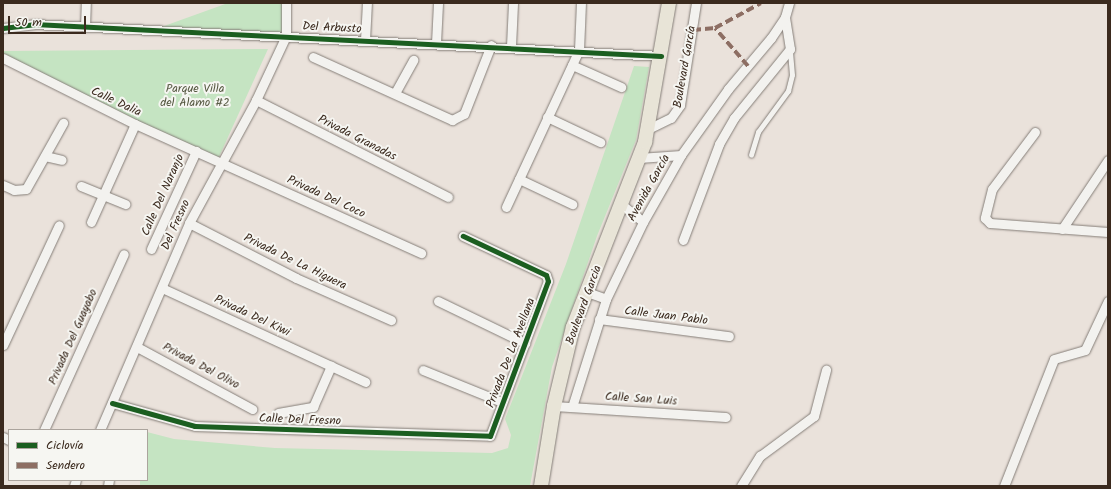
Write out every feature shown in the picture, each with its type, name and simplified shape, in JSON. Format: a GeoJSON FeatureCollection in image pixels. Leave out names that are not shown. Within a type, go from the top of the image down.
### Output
{"type":"FeatureCollection","features":[{"type":"Feature","properties":{"kind":"main road","name":"Boulevard García"},"geometry":{"type":"LineString","coordinates":[[648,129],[669,3]]}},
{"type":"Feature","properties":{"kind":"main road","name":"Boulevard Garcia"},"geometry":{"type":"LineString","coordinates":[[541,486],[554,406],[573,327],[639,158],[648,129]]}},
{"type":"Feature","properties":{"kind":"street"},"geometry":{"type":"LineString","coordinates":[[84,27],[86,3]]}},
{"type":"Feature","properties":{"kind":"street"},"geometry":{"type":"LineString","coordinates":[[286,3],[286,36]]}},
{"type":"Feature","properties":{"kind":"street"},"geometry":{"type":"LineString","coordinates":[[365,40],[367,3]]}},
{"type":"Feature","properties":{"kind":"street"},"geometry":{"type":"LineString","coordinates":[[436,43],[438,3]]}},
{"type":"Feature","properties":{"kind":"street"},"geometry":{"type":"LineString","coordinates":[[511,46],[513,3]]}},
{"type":"Feature","properties":{"kind":"street"},"geometry":{"type":"LineString","coordinates":[[506,207],[579,50],[581,3]]}},
{"type":"Feature","properties":{"kind":"street","name":"Boulevard García"},"geometry":{"type":"LineString","coordinates":[[648,129],[671,118],[680,105],[696,3]]}},
{"type":"Feature","properties":{"kind":"street","name":"Avenida García"},"geometry":{"type":"LineString","coordinates":[[572,407],[606,299],[643,222],[681,155],[785,17],[789,3]]}},
{"type":"Feature","properties":{"kind":"street"},"geometry":{"type":"LineString","coordinates":[[683,240],[719,144],[734,118],[790,49],[785,17]]}},
{"type":"Feature","properties":{"kind":"street","name":"Del Arbusto"},"geometry":{"type":"LineString","coordinates":[[3,28],[34,24],[511,46],[661,56]]}},
{"type":"Feature","properties":{"kind":"street","name":"Del Fresno"},"geometry":{"type":"LineString","coordinates":[[100,429],[189,223],[256,100],[286,36]]}},
{"type":"Feature","properties":{"kind":"street"},"geometry":{"type":"LineString","coordinates":[[313,57],[396,93],[452,120],[459,119],[491,46]]}},
{"type":"Feature","properties":{"kind":"street","name":"Calle Dalia"},"geometry":{"type":"LineString","coordinates":[[3,58],[135,124],[221,162]]}},
{"type":"Feature","properties":{"kind":"street"},"geometry":{"type":"LineString","coordinates":[[396,93],[413,60]]}},
{"type":"Feature","properties":{"kind":"street"},"geometry":{"type":"LineString","coordinates":[[572,65],[622,87]]}},
{"type":"Feature","properties":{"kind":"street","name":"Privada Granadas"},"geometry":{"type":"LineString","coordinates":[[256,100],[448,197]]}},
{"type":"Feature","properties":{"kind":"street"},"geometry":{"type":"LineString","coordinates":[[547,117],[600,142]]}},
{"type":"Feature","properties":{"kind":"street"},"geometry":{"type":"LineString","coordinates":[[3,185],[21,191],[26,189],[63,123]]}},
{"type":"Feature","properties":{"kind":"street"},"geometry":{"type":"LineString","coordinates":[[91,222],[102,194],[135,124]]}},
{"type":"Feature","properties":{"kind":"street"},"geometry":{"type":"LineString","coordinates":[[1035,132],[992,189],[984,218],[990,223],[1108,232]]}},
{"type":"Feature","properties":{"kind":"street","name":"Calle Del Naranjo"},"geometry":{"type":"LineString","coordinates":[[151,249],[196,151]]}},
{"type":"Feature","properties":{"kind":"street"},"geometry":{"type":"LineString","coordinates":[[639,158],[681,155]]}},
{"type":"Feature","properties":{"kind":"street"},"geometry":{"type":"LineString","coordinates":[[45,156],[62,160]]}},
{"type":"Feature","properties":{"kind":"street"},"geometry":{"type":"LineString","coordinates":[[1062,229],[1108,160]]}},
{"type":"Feature","properties":{"kind":"street","name":"Privada Del Coco"},"geometry":{"type":"LineString","coordinates":[[221,162],[421,253]]}},
{"type":"Feature","properties":{"kind":"street"},"geometry":{"type":"LineString","coordinates":[[519,178],[572,204]]}},
{"type":"Feature","properties":{"kind":"street"},"geometry":{"type":"LineString","coordinates":[[82,186],[125,204]]}},
{"type":"Feature","properties":{"kind":"street"},"geometry":{"type":"LineString","coordinates":[[621,204],[643,222]]}},
{"type":"Feature","properties":{"kind":"street","name":"Privada De La Higuera"},"geometry":{"type":"LineString","coordinates":[[189,223],[296,278],[391,320]]}},
{"type":"Feature","properties":{"kind":"street"},"geometry":{"type":"LineString","coordinates":[[3,345],[59,225]]}},
{"type":"Feature","properties":{"kind":"street","name":"Privada De La Avellana"},"geometry":{"type":"LineString","coordinates":[[463,236],[547,277],[525,343],[490,436]]}},
{"type":"Feature","properties":{"kind":"street","name":"Privada Del Guayabo"},"geometry":{"type":"LineString","coordinates":[[44,429],[124,254]]}},
{"type":"Feature","properties":{"kind":"street","name":"Privada Del Kiwi"},"geometry":{"type":"LineString","coordinates":[[162,288],[365,382]]}},
{"type":"Feature","properties":{"kind":"street"},"geometry":{"type":"LineString","coordinates":[[587,292],[606,299]]}},
{"type":"Feature","properties":{"kind":"street","name":"Privada De La Avellana"},"geometry":{"type":"LineString","coordinates":[[438,301],[525,343]]}},
{"type":"Feature","properties":{"kind":"street"},"geometry":{"type":"LineString","coordinates":[[1004,486],[1054,359],[1085,350],[1108,301]]}},
{"type":"Feature","properties":{"kind":"street","name":"Calle Juan Pablo"},"geometry":{"type":"LineString","coordinates":[[599,319],[729,336]]}},
{"type":"Feature","properties":{"kind":"street","name":"Privada Del Olivo"},"geometry":{"type":"LineString","coordinates":[[137,347],[252,409]]}},
{"type":"Feature","properties":{"kind":"street"},"geometry":{"type":"LineString","coordinates":[[278,414],[313,407],[331,366]]}},
{"type":"Feature","properties":{"kind":"street","name":"Privada De La Avellana"},"geometry":{"type":"LineString","coordinates":[[422,370],[502,402]]}},
{"type":"Feature","properties":{"kind":"street"},"geometry":{"type":"LineString","coordinates":[[740,486],[760,456],[814,416],[826,370]]}},
{"type":"Feature","properties":{"kind":"street","name":"Calle Del Fresno"},"geometry":{"type":"LineString","coordinates":[[112,403],[195,426],[490,436]]}},
{"type":"Feature","properties":{"kind":"street","name":"Calle San Luis"},"geometry":{"type":"LineString","coordinates":[[554,406],[726,417]]}},
{"type":"Feature","properties":{"kind":"lane"},"geometry":{"type":"LineString","coordinates":[[751,155],[758,132],[788,91],[792,76],[790,49]]}},
{"type":"Feature","properties":{"kind":"green space"},"geometry":{"type":"Polygon","coordinates":[[[228,3],[282,3],[286,36],[153,30],[228,3]]]}},
{"type":"Feature","properties":{"kind":"green space","name":"Parque Villa del Alamo #2"},"geometry":{"type":"Polygon","coordinates":[[[268,49],[218,159],[3,56],[3,51],[268,49]]]}},
{"type":"Feature","properties":{"kind":"green space"},"geometry":{"type":"Polygon","coordinates":[[[634,66],[649,67],[636,140],[597,236],[552,367],[530,486],[140,486],[140,481],[148,481],[148,432],[174,439],[275,448],[492,453],[508,448],[511,435],[505,419],[566,264],[634,66]]]}},
{"type":"Feature","properties":{"kind":"marked path"},"geometry":{"type":"LineString","coordinates":[[748,66],[715,28],[761,3]]}},
{"type":"Feature","properties":{"kind":"marked path"},"geometry":{"type":"LineString","coordinates":[[693,30],[715,28]]}},
{"type":"Feature","properties":{"kind":"cycle path"},"geometry":{"type":"LineString","coordinates":[[3,28],[34,24],[661,56]]}},
{"type":"Feature","properties":{"kind":"cycle path"},"geometry":{"type":"LineString","coordinates":[[112,403],[195,426],[490,436],[548,281],[546,275],[463,236]]}}]}
